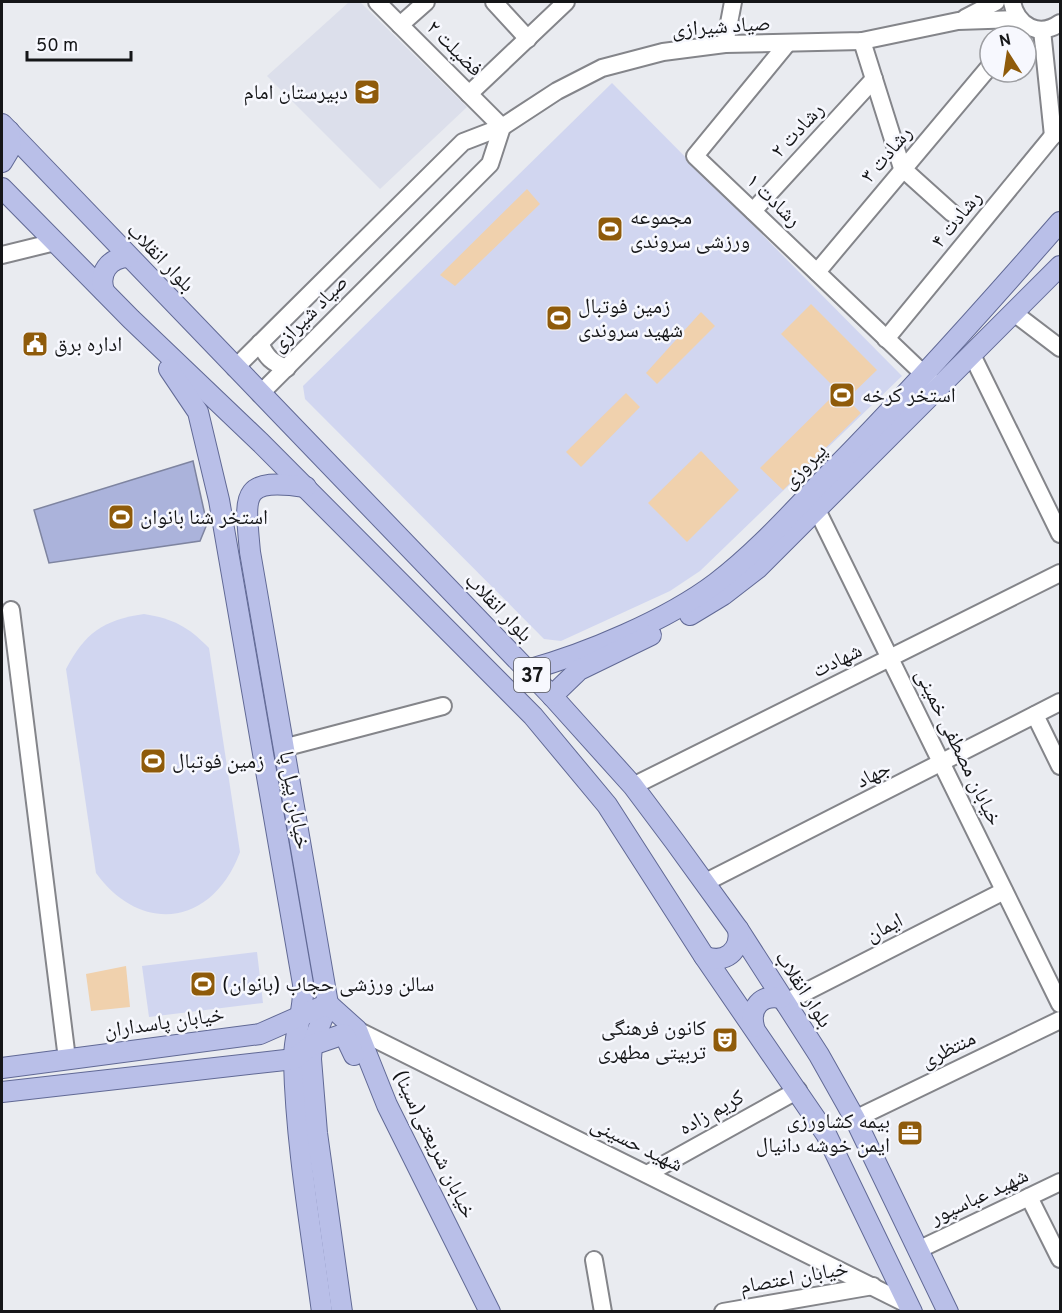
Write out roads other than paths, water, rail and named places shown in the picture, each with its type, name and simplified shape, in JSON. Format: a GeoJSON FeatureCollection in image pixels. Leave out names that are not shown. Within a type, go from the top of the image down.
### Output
{"type":"FeatureCollection","features":[{"type":"Feature","properties":{"kind":"main road"},"geometry":{"type":"LineString","coordinates":[[2,162],[11,147],[5,127]]}},
{"type":"Feature","properties":{"kind":"main road","name":"بلوار انقلاب"},"geometry":{"type":"LineString","coordinates":[[5,127],[552,696],[633,786],[738,929],[819,1055],[855,1119],[948,1311]]}},
{"type":"Feature","properties":{"kind":"main road","name":"37"},"geometry":{"type":"LineString","coordinates":[[2,188],[131,319],[306,487],[533,716],[607,805],[704,956],[826,1134],[910,1308]]}},
{"type":"Feature","properties":{"kind":"main road","name":"پیروزی"},"geometry":{"type":"LineString","coordinates":[[552,696],[579,670],[685,618],[723,595],[758,568],[817,510],[932,382],[1060,222]]}},
{"type":"Feature","properties":{"kind":"main road"},"geometry":{"type":"LineString","coordinates":[[104,291],[102,283],[106,267],[119,257],[128,257]]}},
{"type":"Feature","properties":{"kind":"main road","name":"پیروزی"},"geometry":{"type":"LineString","coordinates":[[527,670],[572,658],[679,606],[714,584],[748,557],[932,382],[972,355],[1060,266]]}},
{"type":"Feature","properties":{"kind":"main road","name":"خیابان پیل پا"},"geometry":{"type":"LineString","coordinates":[[131,319],[185,388],[198,412],[219,500],[303,984],[304,1004],[294,1059],[300,1144],[322,1311]]}},
{"type":"Feature","properties":{"kind":"main road"},"geometry":{"type":"LineString","coordinates":[[219,500],[224,495],[237,490],[250,494],[260,485],[278,483],[306,487]]}},
{"type":"Feature","properties":{"kind":"main road","name":"خیابان پیل پا"},"geometry":{"type":"LineString","coordinates":[[250,494],[246,505],[250,552],[328,1004]]}},
{"type":"Feature","properties":{"kind":"main road"},"geometry":{"type":"LineString","coordinates":[[704,956],[718,960],[731,955],[738,943],[738,929]]}},
{"type":"Feature","properties":{"kind":"main road"},"geometry":{"type":"LineString","coordinates":[[754,1027],[753,1013],[760,1001],[767,998],[782,1000]]}},
{"type":"Feature","properties":{"kind":"main road"},"geometry":{"type":"LineString","coordinates":[[328,1004],[312,1045],[311,1059],[317,1133],[342,1311]]}},
{"type":"Feature","properties":{"kind":"main road","name":"خیابان پاسداران"},"geometry":{"type":"LineString","coordinates":[[2,1068],[260,1034],[328,1004]]}},
{"type":"Feature","properties":{"kind":"main road","name":"خیابان شریعتی(سینا)"},"geometry":{"type":"LineString","coordinates":[[328,1004],[351,1032],[490,1311]]}},
{"type":"Feature","properties":{"kind":"main road"},"geometry":{"type":"LineString","coordinates":[[2,1092],[294,1059],[312,1045],[351,1032]]}},
{"type":"Feature","properties":{"kind":"main road","name":"خیابان شریعتی(سینا)"},"geometry":{"type":"LineString","coordinates":[[351,1032],[477,1311]]}},
{"type":"Feature","properties":{"kind":"street","name":"فضیلت ۲"},"geometry":{"type":"LineString","coordinates":[[377,2],[502,127]]}},
{"type":"Feature","properties":{"kind":"street"},"geometry":{"type":"LineString","coordinates":[[400,25],[426,2]]}},
{"type":"Feature","properties":{"kind":"street"},"geometry":{"type":"LineString","coordinates":[[494,2],[528,39]]}},
{"type":"Feature","properties":{"kind":"street"},"geometry":{"type":"LineString","coordinates":[[470,94],[567,2]]}},
{"type":"Feature","properties":{"kind":"street"},"geometry":{"type":"LineString","coordinates":[[725,44],[733,2]]}},
{"type":"Feature","properties":{"kind":"street"},"geometry":{"type":"LineString","coordinates":[[958,21],[996,2]]}},
{"type":"Feature","properties":{"kind":"street"},"geometry":{"type":"LineString","coordinates":[[1012,2],[1019,24]]}},
{"type":"Feature","properties":{"kind":"street"},"geometry":{"type":"LineString","coordinates":[[958,21],[989,24]]}},
{"type":"Feature","properties":{"kind":"street","name":"صیاد شیرازی"},"geometry":{"type":"LineString","coordinates":[[235,368],[463,142],[502,127],[557,91],[602,68],[663,52],[725,44],[862,41],[958,21]]}},
{"type":"Feature","properties":{"kind":"street"},"geometry":{"type":"LineString","coordinates":[[1038,29],[1060,23]]}},
{"type":"Feature","properties":{"kind":"street"},"geometry":{"type":"LineString","coordinates":[[1042,30],[1057,131]]}},
{"type":"Feature","properties":{"kind":"street"},"geometry":{"type":"LineString","coordinates":[[862,41],[902,168],[952,213]]}},
{"type":"Feature","properties":{"kind":"street","name":"رشادت ۱"},"geometry":{"type":"LineString","coordinates":[[787,44],[695,156],[932,382]]}},
{"type":"Feature","properties":{"kind":"street","name":"رشادت ۲"},"geometry":{"type":"LineString","coordinates":[[753,211],[874,79]]}},
{"type":"Feature","properties":{"kind":"street","name":"رشادت ۳"},"geometry":{"type":"LineString","coordinates":[[817,272],[978,80]]}},
{"type":"Feature","properties":{"kind":"street","name":"صیاد شیرازی"},"geometry":{"type":"LineString","coordinates":[[260,394],[490,164],[502,127]]}},
{"type":"Feature","properties":{"kind":"street","name":"رشادت ۴"},"geometry":{"type":"LineString","coordinates":[[886,339],[1057,131]]}},
{"type":"Feature","properties":{"kind":"street"},"geometry":{"type":"LineString","coordinates":[[2,255],[55,242]]}},
{"type":"Feature","properties":{"kind":"street"},"geometry":{"type":"LineString","coordinates":[[1014,313],[1060,348]]}},
{"type":"Feature","properties":{"kind":"street"},"geometry":{"type":"LineString","coordinates":[[260,343],[266,356],[274,364],[287,368]]}},
{"type":"Feature","properties":{"kind":"street"},"geometry":{"type":"LineString","coordinates":[[972,355],[1060,534]]}},
{"type":"Feature","properties":{"kind":"street","name":"خیابان مصطفی خمینی"},"geometry":{"type":"LineString","coordinates":[[817,510],[1060,1004]]}},
{"type":"Feature","properties":{"kind":"street","name":"شهادت"},"geometry":{"type":"LineString","coordinates":[[633,786],[1060,573]]}},
{"type":"Feature","properties":{"kind":"street"},"geometry":{"type":"LineString","coordinates":[[11,610],[67,1059]]}},
{"type":"Feature","properties":{"kind":"street","name":"جهاد"},"geometry":{"type":"LineString","coordinates":[[704,883],[1060,702]]}},
{"type":"Feature","properties":{"kind":"street"},"geometry":{"type":"LineString","coordinates":[[283,748],[443,706]]}},
{"type":"Feature","properties":{"kind":"street"},"geometry":{"type":"LineString","coordinates":[[1035,715],[1060,766]]}},
{"type":"Feature","properties":{"kind":"street","name":"ایمان"},"geometry":{"type":"LineString","coordinates":[[782,1000],[1004,891]]}},
{"type":"Feature","properties":{"kind":"street","name":"منتظری"},"geometry":{"type":"LineString","coordinates":[[855,1119],[1060,1020]]}},
{"type":"Feature","properties":{"kind":"street","name":"شهید حسینی"},"geometry":{"type":"LineString","coordinates":[[351,1032],[647,1174],[873,1286],[910,1308]]}},
{"type":"Feature","properties":{"kind":"street","name":"کریم زاده"},"geometry":{"type":"LineString","coordinates":[[647,1174],[798,1090]]}},
{"type":"Feature","properties":{"kind":"street","name":"شهید عباسپور"},"geometry":{"type":"LineString","coordinates":[[918,1250],[1060,1182]]}},
{"type":"Feature","properties":{"kind":"street"},"geometry":{"type":"LineString","coordinates":[[1029,1197],[1060,1259]]}},
{"type":"Feature","properties":{"kind":"street"},"geometry":{"type":"LineString","coordinates":[[594,1260],[603,1311]]}},
{"type":"Feature","properties":{"kind":"street","name":"خیابان اعتصام"},"geometry":{"type":"LineString","coordinates":[[723,1311],[873,1286]]}},
{"type":"Feature","properties":{"kind":"place","name":"دبیرستان امام"},"geometry":{"type":"Point","coordinates":[367,92]}},
{"type":"Feature","properties":{"kind":"place","name":"مجموعه ورزشی سروندی"},"geometry":{"type":"Point","coordinates":[610,229]}},
{"type":"Feature","properties":{"kind":"place","name":"زمین فوتبال شهید سروندی"},"geometry":{"type":"Point","coordinates":[559,318]}},
{"type":"Feature","properties":{"kind":"place","name":"اداره برق"},"geometry":{"type":"Point","coordinates":[35,344]}},
{"type":"Feature","properties":{"kind":"place","name":"استخر کرخه"},"geometry":{"type":"Point","coordinates":[842,395]}},
{"type":"Feature","properties":{"kind":"place","name":"استخر شنا بانوان"},"geometry":{"type":"Point","coordinates":[121,517]}},
{"type":"Feature","properties":{"kind":"place","name":"زمین فوتبال"},"geometry":{"type":"Point","coordinates":[153,761]}},
{"type":"Feature","properties":{"kind":"place","name":"سالن ورزشی حجاب (بانوان)"},"geometry":{"type":"Point","coordinates":[203,984]}},
{"type":"Feature","properties":{"kind":"place","name":"کانون فرهنگی تربیتی مطهری"},"geometry":{"type":"Point","coordinates":[725,1040]}},
{"type":"Feature","properties":{"kind":"place","name":"بیمه کشاورزی ایمن خوشه دانیال"},"geometry":{"type":"Point","coordinates":[910,1133]}}]}
